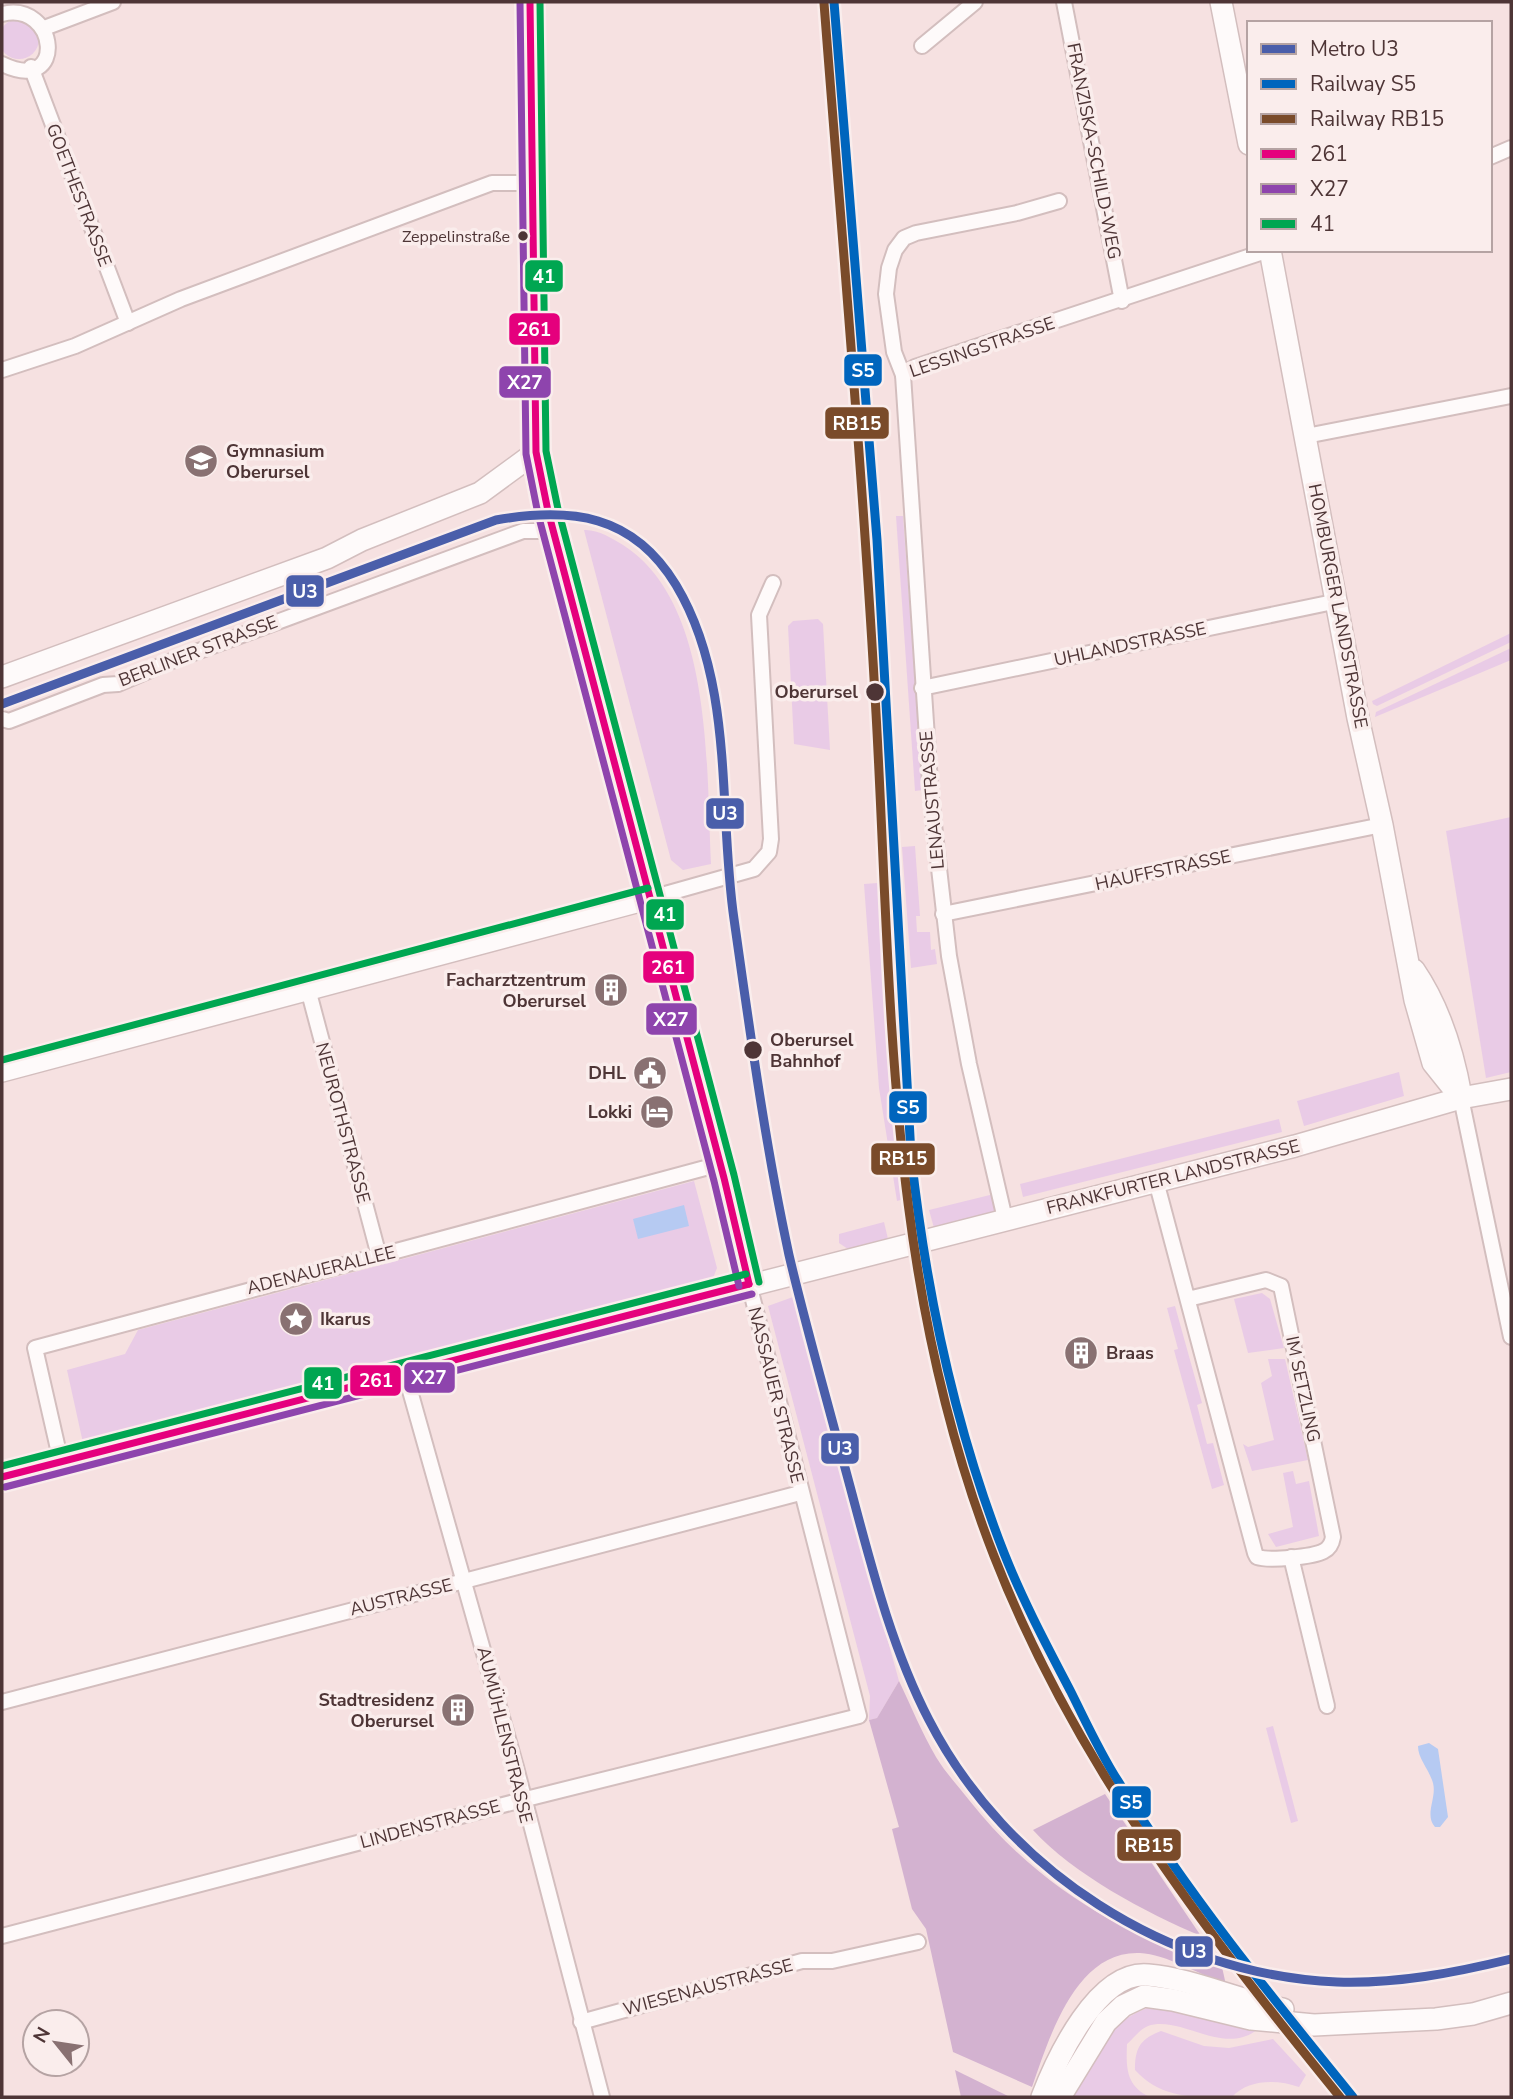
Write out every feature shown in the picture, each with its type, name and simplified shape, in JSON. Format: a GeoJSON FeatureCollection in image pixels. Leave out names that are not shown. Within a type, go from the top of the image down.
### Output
{"type":"FeatureCollection","features":[{"type":"Feature","properties":{"kind":"main road","name":"NASSAUER STRASSE"},"geometry":{"type":"LineString","coordinates":[[530,2],[536,452],[554,531],[720,1164],[748,1284]]}},
{"type":"Feature","properties":{"kind":"main road"},"geometry":{"type":"LineString","coordinates":[[1221,2],[1247,134]]}},
{"type":"Feature","properties":{"kind":"main road","name":"HOMBURGER LANDSTRASSE"},"geometry":{"type":"LineString","coordinates":[[1269,252],[1415,1000],[1433,1063],[1461,1098]]}},
{"type":"Feature","properties":{"kind":"main road"},"geometry":{"type":"LineString","coordinates":[[2,677],[327,558],[362,540],[480,493],[536,452]]}},
{"type":"Feature","properties":{"kind":"main road"},"geometry":{"type":"LineString","coordinates":[[2,1071],[651,898]]}},
{"type":"Feature","properties":{"kind":"main road","name":"FRANKFURTER LANDSTRASSE"},"geometry":{"type":"LineString","coordinates":[[748,1284],[1388,1121],[1461,1098],[1511,1089]]}},
{"type":"Feature","properties":{"kind":"main road"},"geometry":{"type":"LineString","coordinates":[[2,1477],[748,1284]]}},
{"type":"Feature","properties":{"kind":"main road"},"geometry":{"type":"LineString","coordinates":[[1042,2097],[1087,2012],[1111,1985],[1129,1976],[1146,1974],[1172,1979],[1255,2004],[1354,2022]]}},
{"type":"Feature","properties":{"kind":"main road"},"geometry":{"type":"LineString","coordinates":[[1060,2097],[1106,2022],[1123,2006],[1144,1996],[1173,2000],[1251,2019],[1314,2025],[1436,2019],[1473,2014],[1511,2003]]}},
{"type":"Feature","properties":{"kind":"street"},"geometry":{"type":"LineString","coordinates":[[47,27],[113,2]]}},
{"type":"Feature","properties":{"kind":"street"},"geometry":{"type":"LineString","coordinates":[[922,47],[975,2]]}},
{"type":"Feature","properties":{"kind":"street","name":"FRANZISKA-SCHILD-WEG"},"geometry":{"type":"LineString","coordinates":[[1064,2],[1122,301]]}},
{"type":"Feature","properties":{"kind":"street"},"geometry":{"type":"LineString","coordinates":[[2,64],[21,70],[31,68],[45,55],[49,46],[47,27],[31,11],[5,9]]}},
{"type":"Feature","properties":{"kind":"street","name":"GOETHESTRASSE"},"geometry":{"type":"LineString","coordinates":[[31,68],[128,323]]}},
{"type":"Feature","properties":{"kind":"street"},"geometry":{"type":"LineString","coordinates":[[1492,155],[1511,148]]}},
{"type":"Feature","properties":{"kind":"street"},"geometry":{"type":"LineString","coordinates":[[2,370],[75,346],[181,299],[492,183],[531,183]]}},
{"type":"Feature","properties":{"kind":"street","name":"LESSINGSTRASSE"},"geometry":{"type":"LineString","coordinates":[[1059,201],[1017,213],[916,233],[904,239],[895,250],[889,268],[886,294],[894,352],[903,375],[915,368],[1263,252]]}},
{"type":"Feature","properties":{"kind":"street","name":"LENAUSTRASSE"},"geometry":{"type":"LineString","coordinates":[[903,375],[922,688],[943,914],[969,1064],[1005,1219]]}},
{"type":"Feature","properties":{"kind":"street"},"geometry":{"type":"LineString","coordinates":[[1306,436],[1511,396]]}},
{"type":"Feature","properties":{"kind":"street","name":"BERLINER STRASSE"},"geometry":{"type":"LineString","coordinates":[[2,719],[9,720],[103,685],[118,684],[181,657],[523,531],[554,531]]}},
{"type":"Feature","properties":{"kind":"street"},"geometry":{"type":"LineString","coordinates":[[651,898],[754,869],[769,852],[771,839],[759,615],[773,583]]}},
{"type":"Feature","properties":{"kind":"street","name":"UHLANDSTRASSE"},"geometry":{"type":"LineString","coordinates":[[922,688],[1338,601]]}},
{"type":"Feature","properties":{"kind":"street","name":"HAUFFSTRASSE"},"geometry":{"type":"LineString","coordinates":[[943,914],[1382,825]]}},
{"type":"Feature","properties":{"kind":"street","name":"NEUROTHSTRASSE"},"geometry":{"type":"LineString","coordinates":[[308,989],[379,1256]]}},
{"type":"Feature","properties":{"kind":"street"},"geometry":{"type":"LineString","coordinates":[[1461,1098],[1506,1284],[1511,1337]]}},
{"type":"Feature","properties":{"kind":"street","name":"ADENAUERALLEE"},"geometry":{"type":"LineString","coordinates":[[61,1462],[35,1348],[720,1164]]}},
{"type":"Feature","properties":{"kind":"street","name":"IM SETZLING"},"geometry":{"type":"LineString","coordinates":[[1156,1181],[1255,1553],[1263,1559],[1324,1552],[1331,1545],[1333,1537],[1281,1286],[1266,1280],[1188,1299]]}},
{"type":"Feature","properties":{"kind":"street","name":"NASSAUER STRASSE"},"geometry":{"type":"LineString","coordinates":[[748,1284],[859,1716]]}},
{"type":"Feature","properties":{"kind":"street","name":"AUMÜHLENSTRASSE"},"geometry":{"type":"LineString","coordinates":[[405,1373],[465,1581],[601,2097]]}},
{"type":"Feature","properties":{"kind":"street","name":"AUSTRASSE"},"geometry":{"type":"LineString","coordinates":[[2,1702],[800,1493]]}},
{"type":"Feature","properties":{"kind":"street"},"geometry":{"type":"LineString","coordinates":[[1291,1557],[1327,1706]]}},
{"type":"Feature","properties":{"kind":"street","name":"LINDENSTRASSE"},"geometry":{"type":"LineString","coordinates":[[2,1936],[522,1800],[859,1716]]}},
{"type":"Feature","properties":{"kind":"street","name":"WIESENAUSTRASSE"},"geometry":{"type":"LineString","coordinates":[[581,2022],[802,1961],[832,1961],[918,1942]]}},
{"type":"Feature","properties":{"kind":"shaded area"},"geometry":{"type":"Polygon","coordinates":[[[19,19],[33,25],[39,39],[33,53],[19,59],[5,53],[-1,39],[5,25],[19,19]]]}},
{"type":"Feature","properties":{"kind":"shaded area"},"geometry":{"type":"Polygon","coordinates":[[[896,516],[903,516],[923,790],[915,791],[896,516]]]}},
{"type":"Feature","properties":{"kind":"shaded area"},"geometry":{"type":"Polygon","coordinates":[[[584,530],[599,532],[623,545],[653,571],[674,606],[690,646],[705,737],[711,864],[683,870],[671,860],[584,530]]]}},
{"type":"Feature","properties":{"kind":"shaded area"},"geometry":{"type":"Polygon","coordinates":[[[818,619],[823,624],[830,750],[794,744],[788,626],[793,621],[818,619]]]}},
{"type":"Feature","properties":{"kind":"shaded area"},"geometry":{"type":"Polygon","coordinates":[[[1511,633],[1511,642],[1377,706],[1373,704],[1372,701],[1511,633]]]}},
{"type":"Feature","properties":{"kind":"shaded area"},"geometry":{"type":"Polygon","coordinates":[[[1511,648],[1511,660],[1375,717],[1376,712],[1511,648]]]}},
{"type":"Feature","properties":{"kind":"shaded area"},"geometry":{"type":"Polygon","coordinates":[[[1511,817],[1511,1072],[1486,1078],[1446,831],[1511,817]]]}},
{"type":"Feature","properties":{"kind":"shaded area"},"geometry":{"type":"Polygon","coordinates":[[[915,846],[920,916],[916,916],[917,932],[930,932],[931,950],[935,949],[937,964],[911,968],[902,847],[915,846]]]}},
{"type":"Feature","properties":{"kind":"shaded area"},"geometry":{"type":"Polygon","coordinates":[[[891,882],[901,1091],[911,1197],[897,1201],[879,1088],[864,884],[891,882]]]}},
{"type":"Feature","properties":{"kind":"shaded area"},"geometry":{"type":"Polygon","coordinates":[[[1399,1072],[1404,1096],[1304,1126],[1297,1101],[1399,1072]]]}},
{"type":"Feature","properties":{"kind":"shaded area"},"geometry":{"type":"Polygon","coordinates":[[[1279,1119],[1282,1132],[1023,1197],[1020,1184],[1279,1119]]]}},
{"type":"Feature","properties":{"kind":"shaded area"},"geometry":{"type":"Polygon","coordinates":[[[694,1181],[717,1268],[713,1278],[83,1443],[67,1370],[125,1354],[138,1330],[694,1181]]]}},
{"type":"Feature","properties":{"kind":"shaded area"},"geometry":{"type":"Polygon","coordinates":[[[994,1194],[999,1211],[934,1228],[929,1210],[994,1194]]]}},
{"type":"Feature","properties":{"kind":"shaded area"},"geometry":{"type":"Polygon","coordinates":[[[884,1222],[888,1239],[848,1249],[839,1243],[839,1234],[884,1222]]]}},
{"type":"Feature","properties":{"kind":"shaded area"},"geometry":{"type":"Polygon","coordinates":[[[1262,1293],[1270,1299],[1284,1348],[1248,1353],[1234,1299],[1262,1293]]]}},
{"type":"Feature","properties":{"kind":"shaded area"},"geometry":{"type":"Polygon","coordinates":[[[793,1297],[899,1681],[877,1718],[869,1720],[870,1696],[768,1306],[793,1297]]]}},
{"type":"Feature","properties":{"kind":"shaded area"},"geometry":{"type":"Polygon","coordinates":[[[1175,1306],[1202,1403],[1197,1405],[1207,1444],[1213,1443],[1224,1485],[1212,1489],[1174,1350],[1178,1349],[1167,1308],[1175,1306]]]}},
{"type":"Feature","properties":{"kind":"shaded area"},"geometry":{"type":"Polygon","coordinates":[[[1268,1359],[1285,1359],[1308,1460],[1252,1471],[1243,1444],[1248,1447],[1274,1440],[1261,1383],[1272,1376],[1268,1359]]]}},
{"type":"Feature","properties":{"kind":"shaded area"},"geometry":{"type":"Polygon","coordinates":[[[1293,1471],[1296,1484],[1309,1481],[1319,1536],[1276,1547],[1268,1534],[1293,1527],[1283,1473],[1293,1471]]]}},
{"type":"Feature","properties":{"kind":"shaded area"},"geometry":{"type":"Polygon","coordinates":[[[899,1681],[940,1763],[995,1830],[1022,1857],[1082,1903],[1115,1922],[1149,1939],[1222,1967],[1226,1985],[1150,1954],[1117,1956],[1098,1966],[1082,1981],[1068,2001],[1047,2045],[1032,2087],[953,2052],[926,1929],[912,1909],[892,1829],[899,1827],[869,1720],[877,1718],[899,1681]]]}},
{"type":"Feature","properties":{"kind":"shaded area"},"geometry":{"type":"Polygon","coordinates":[[[1273,1726],[1298,1821],[1291,1823],[1266,1728],[1273,1726]]]}},
{"type":"Feature","properties":{"kind":"shaded area"},"geometry":{"type":"Polygon","coordinates":[[[1105,1794],[1201,1936],[1111,1891],[1068,1862],[1033,1830],[1105,1794]]]}},
{"type":"Feature","properties":{"kind":"shaded area"},"geometry":{"type":"Polygon","coordinates":[[[1161,2003],[1258,2029],[1231,2039],[1174,2026],[1148,2026],[1127,2044],[1127,2061],[1132,2082],[1150,2097],[1066,2097],[1094,2051],[1114,2028],[1142,2010],[1161,2003]]]}},
{"type":"Feature","properties":{"kind":"shaded area"},"geometry":{"type":"Polygon","coordinates":[[[1161,2031],[1204,2046],[1229,2048],[1273,2039],[1306,2075],[1299,2087],[1263,2082],[1246,2087],[1232,2097],[1190,2096],[1167,2091],[1135,2070],[1140,2045],[1148,2037],[1161,2031]]]}},
{"type":"Feature","properties":{"kind":"shaded area"},"geometry":{"type":"Polygon","coordinates":[[[955,2070],[1010,2097],[961,2097],[955,2070]]]}},
{"type":"Feature","properties":{"kind":"water"},"geometry":{"type":"Polygon","coordinates":[[[684,1205],[689,1226],[638,1239],[633,1219],[684,1205]]]}},
{"type":"Feature","properties":{"kind":"water"},"geometry":{"type":"Polygon","coordinates":[[[1429,1743],[1438,1749],[1448,1817],[1440,1827],[1435,1827],[1432,1822],[1433,1783],[1418,1751],[1418,1746],[1429,1743]]]}},
{"type":"Feature","properties":{"kind":"metro line","name":"U3"},"geometry":{"type":"LineString","coordinates":[[2,704],[496,520],[524,516],[575,516],[620,530],[640,543],[659,561],[676,585],[695,623],[708,663],[721,748],[729,877],[752,1045],[780,1213],[807,1327],[888,1620],[929,1720],[962,1774],[1001,1823],[1047,1867],[1098,1905],[1154,1936],[1213,1959],[1274,1975],[1337,1982],[1425,1976],[1511,1959]]}},
{"type":"Feature","properties":{"kind":"rail line","name":"S5"},"geometry":{"type":"LineString","coordinates":[[834,2],[877,540],[911,1155],[925,1257],[944,1357],[970,1456],[1011,1571],[1105,1759],[1145,1823],[1201,1903],[1260,1982],[1353,2097]]}},
{"type":"Feature","properties":{"kind":"rail line","name":"RB15"},"geometry":{"type":"LineString","coordinates":[[824,3],[865,535],[892,1034],[914,1245],[933,1350],[959,1453],[994,1556],[1026,1631],[1062,1703],[1102,1772],[1192,1906],[1340,2097]]}},
{"type":"Feature","properties":{"kind":"transit line","name":"X27"},"geometry":{"type":"LineString","coordinates":[[520,2],[526,454],[538,514],[714,1181],[739,1286]]}},
{"type":"Feature","properties":{"kind":"transit line","name":"261"},"geometry":{"type":"LineString","coordinates":[[530,2],[536,452],[548,511],[724,1178],[749,1284]]}},
{"type":"Feature","properties":{"kind":"transit line","name":"41"},"geometry":{"type":"LineString","coordinates":[[540,2],[546,451],[558,509],[734,1175],[759,1282]]}},
{"type":"Feature","properties":{"kind":"transit line","name":"41"},"geometry":{"type":"LineString","coordinates":[[2,1060],[648,888]]}},
{"type":"Feature","properties":{"kind":"transit line","name":"41"},"geometry":{"type":"LineString","coordinates":[[2,1466],[746,1274]]}},
{"type":"Feature","properties":{"kind":"transit line","name":"261"},"geometry":{"type":"LineString","coordinates":[[2,1477],[749,1284]]}},
{"type":"Feature","properties":{"kind":"transit line","name":"X27"},"geometry":{"type":"LineString","coordinates":[[5,1487],[752,1294]]}},
{"type":"Feature","properties":{"kind":"place","name":"Zeppelinstraße"},"geometry":{"type":"Point","coordinates":[523,236]}},
{"type":"Feature","properties":{"kind":"place","name":"Gymnasium Oberursel"},"geometry":{"type":"Point","coordinates":[201,461]}},
{"type":"Feature","properties":{"kind":"place","name":"Oberursel"},"geometry":{"type":"Point","coordinates":[875,692]}},
{"type":"Feature","properties":{"kind":"place","name":"Facharztzentrum Oberursel"},"geometry":{"type":"Point","coordinates":[611,990]}},
{"type":"Feature","properties":{"kind":"place","name":"Oberursel Bahnhof"},"geometry":{"type":"Point","coordinates":[753,1050]}},
{"type":"Feature","properties":{"kind":"place","name":"DHL"},"geometry":{"type":"Point","coordinates":[650,1073]}},
{"type":"Feature","properties":{"kind":"place","name":"Lokki"},"geometry":{"type":"Point","coordinates":[657,1112]}},
{"type":"Feature","properties":{"kind":"place","name":"Ikarus"},"geometry":{"type":"Point","coordinates":[296,1319]}},
{"type":"Feature","properties":{"kind":"place","name":"Braas"},"geometry":{"type":"Point","coordinates":[1081,1353]}},
{"type":"Feature","properties":{"kind":"place","name":"Stadtresidenz Oberursel"},"geometry":{"type":"Point","coordinates":[458,1710]}}]}
